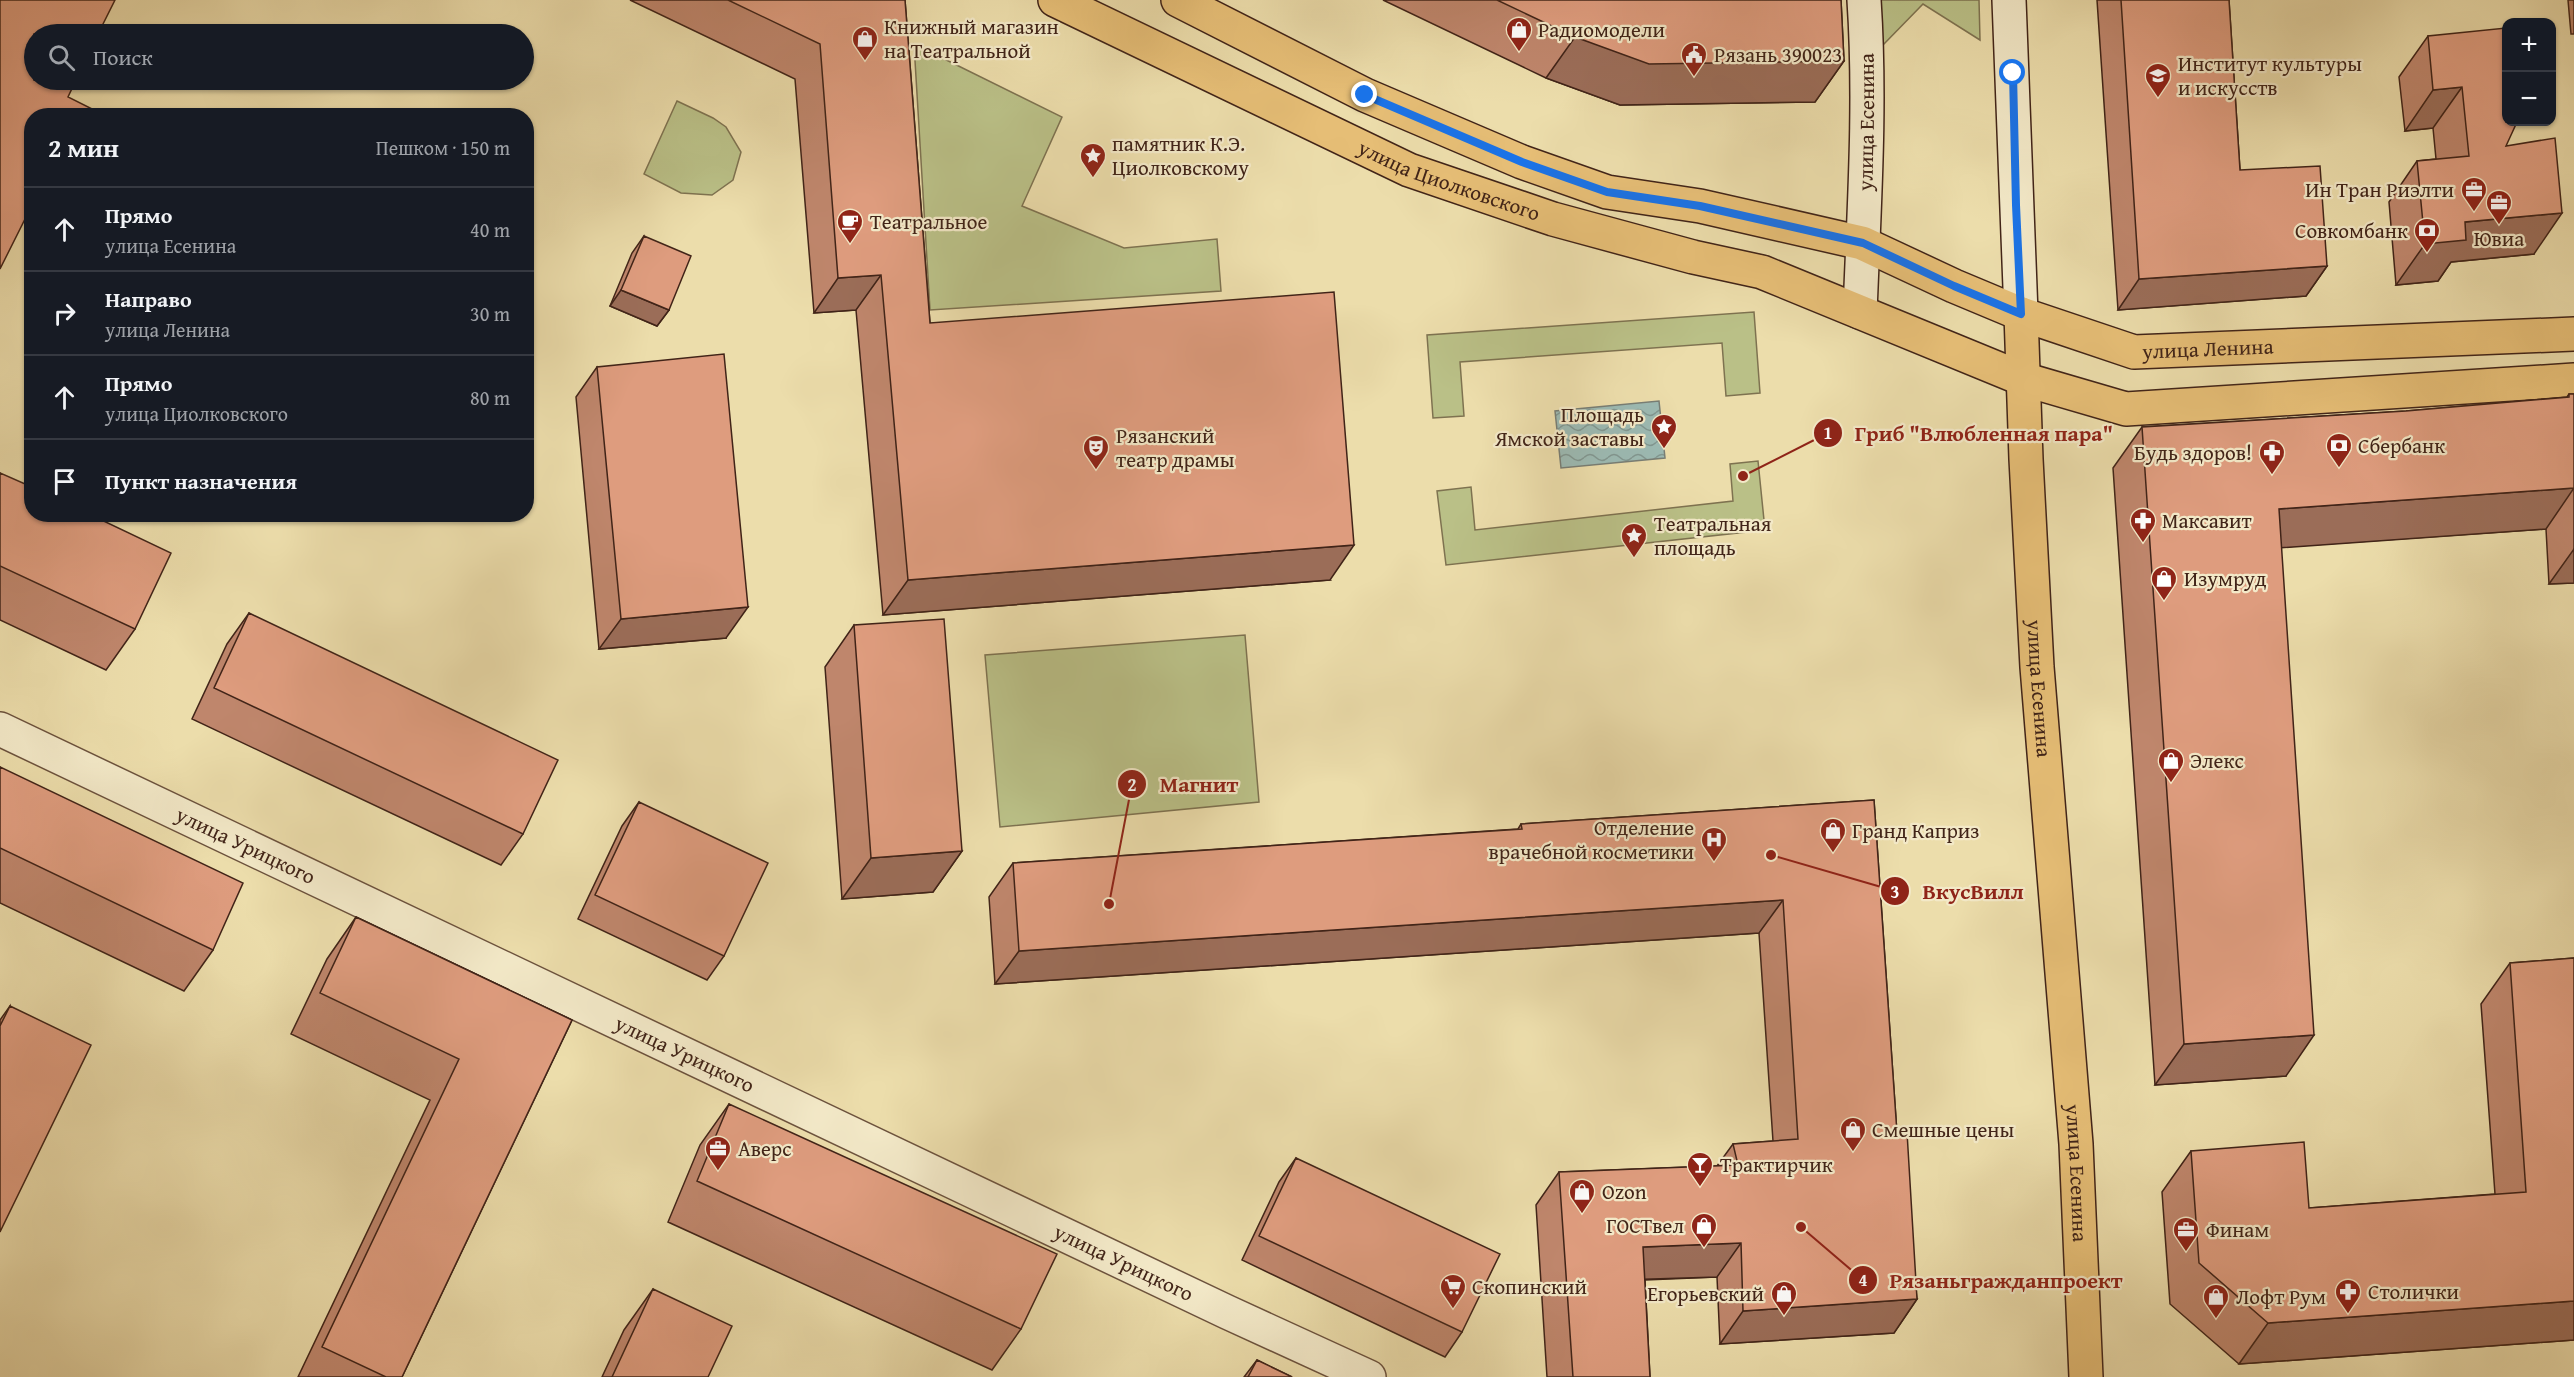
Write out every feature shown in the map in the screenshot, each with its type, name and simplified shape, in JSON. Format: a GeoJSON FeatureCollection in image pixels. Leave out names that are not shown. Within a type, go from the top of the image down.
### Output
{"type":"FeatureCollection","features":[{"type":"Feature","properties":{"kind":"main road","name":"улица Циолковского"},"geometry":{"type":"LineString","coordinates":[[1055,0],[1409,170],[1553,219],[1693,257],[1762,272],[2023,379]]}},
{"type":"Feature","properties":{"kind":"main road","name":"улица Циолковского"},"geometry":{"type":"LineString","coordinates":[[1178,0],[1365,95],[1522,162],[1607,192],[1700,206],[1863,243]]}},
{"type":"Feature","properties":{"kind":"main road","name":"улица Ленина"},"geometry":{"type":"LineString","coordinates":[[1863,243],[1954,286],[2021,314],[2134,352],[2574,334]]}},
{"type":"Feature","properties":{"kind":"main road","name":"улица Есенина"},"geometry":{"type":"LineString","coordinates":[[2021,314],[2037,667],[2076,1144],[2086,1377]]}},
{"type":"Feature","properties":{"kind":"main road"},"geometry":{"type":"LineString","coordinates":[[2023,379],[2126,409],[2574,380]]}},
{"type":"Feature","properties":{"kind":"street","name":"улица Есенина"},"geometry":{"type":"LineString","coordinates":[[1863,0],[1868,61],[1863,243]]}},
{"type":"Feature","properties":{"kind":"street","name":"улица Есенина"},"geometry":{"type":"LineString","coordinates":[[2009,0],[2021,314]]}},
{"type":"Feature","properties":{"kind":"street"},"geometry":{"type":"LineString","coordinates":[[1860,312],[1863,243]]}},
{"type":"Feature","properties":{"kind":"street","name":"улица Урицкого"},"geometry":{"type":"LineString","coordinates":[[0,729],[1205,1302],[1369,1377]]}},
{"type":"Feature","properties":{"kind":"green space"},"geometry":{"type":"Polygon","coordinates":[[[1879,0],[1979,0],[1980,40],[1923,4],[1882,46],[1879,0]]]}},
{"type":"Feature","properties":{"kind":"green space"},"geometry":{"type":"Polygon","coordinates":[[[914,44],[1062,117],[1022,206],[1124,248],[1217,239],[1221,291],[930,310],[914,44]]]}},
{"type":"Feature","properties":{"kind":"green space"},"geometry":{"type":"Polygon","coordinates":[[[677,101],[713,118],[726,127],[741,152],[733,180],[712,195],[681,193],[644,174],[677,101]]]}},
{"type":"Feature","properties":{"kind":"green space"},"geometry":{"type":"Polygon","coordinates":[[[1754,312],[1760,393],[1726,396],[1722,343],[1460,362],[1464,416],[1433,418],[1427,335],[1754,312]]]}},
{"type":"Feature","properties":{"kind":"green space"},"geometry":{"type":"Polygon","coordinates":[[[1758,461],[1765,530],[1446,565],[1437,491],[1471,487],[1475,530],[1733,501],[1730,464],[1758,461]]]}},
{"type":"Feature","properties":{"kind":"green space"},"geometry":{"type":"Polygon","coordinates":[[[1245,635],[1259,802],[1000,827],[985,655],[1245,635]]]}},
{"type":"Feature","properties":{"kind":"water"},"geometry":{"type":"Polygon","coordinates":[[[1659,401],[1665,458],[1561,468],[1555,411],[1659,401]]]}},
{"type":"Feature","properties":{"kind":"building"},"geometry":{"type":"Polygon","coordinates":[[[0,0],[115,0],[103,24],[24,24],[24,90],[71,90],[68,97],[90,108],[24,108],[24,221],[0,269],[0,0]]]}},
{"type":"Feature","properties":{"kind":"building","name":"Рязанский театр драмы"},"geometry":{"type":"Polygon","coordinates":[[[728,0],[905,0],[930,323],[1334,292],[1354,545],[908,580],[881,275],[838,278],[820,44],[728,0]]]}},
{"type":"Feature","properties":{"kind":"building"},"geometry":{"type":"Polygon","coordinates":[[[1497,0],[1841,0],[1844,61],[1649,64],[1575,37],[1497,0]]]}},
{"type":"Feature","properties":{"kind":"building","name":"Институт культуры и искусств"},"geometry":{"type":"Polygon","coordinates":[[[2121,0],[2229,0],[2240,170],[2320,166],[2327,266],[2139,279],[2121,0]]]}},
{"type":"Feature","properties":{"kind":"building"},"geometry":{"type":"Polygon","coordinates":[[[2502,28],[2502,126],[2515,126],[2506,146],[2555,138],[2562,213],[2465,222],[2466,240],[2425,244],[2417,161],[2469,156],[2462,87],[2433,90],[2428,36],[2502,28]]]}},
{"type":"Feature","properties":{"kind":"building"},"geometry":{"type":"Polygon","coordinates":[[[644,236],[691,256],[669,310],[621,290],[644,236]]]}},
{"type":"Feature","properties":{"kind":"building"},"geometry":{"type":"Polygon","coordinates":[[[724,354],[748,607],[621,619],[597,367],[724,354]]]}},
{"type":"Feature","properties":{"kind":"building"},"geometry":{"type":"Polygon","coordinates":[[[2569,394],[2574,394],[2574,488],[2279,509],[2314,1035],[2184,1044],[2142,427],[2406,411],[2569,397],[2569,394]]]}},
{"type":"Feature","properties":{"kind":"building"},"geometry":{"type":"Polygon","coordinates":[[[0,473],[24,484],[24,522],[106,522],[171,553],[135,629],[0,566],[0,473]]]}},
{"type":"Feature","properties":{"kind":"building"},"geometry":{"type":"Polygon","coordinates":[[[249,613],[558,760],[523,834],[214,688],[249,613]]]}},
{"type":"Feature","properties":{"kind":"building"},"geometry":{"type":"Polygon","coordinates":[[[944,619],[962,851],[871,858],[854,625],[944,619]]]}},
{"type":"Feature","properties":{"kind":"building"},"geometry":{"type":"Polygon","coordinates":[[[0,767],[243,883],[213,950],[0,848],[0,767]]]}},
{"type":"Feature","properties":{"kind":"building"},"geometry":{"type":"Polygon","coordinates":[[[1874,800],[1897,1133],[1907,1132],[1917,1299],[1743,1311],[1741,1243],[1643,1247],[1650,1377],[1573,1377],[1559,1172],[1738,1165],[1733,1144],[1798,1139],[1783,900],[1019,951],[1013,863],[1522,829],[1521,824],[1874,800]]]}},
{"type":"Feature","properties":{"kind":"building"},"geometry":{"type":"Polygon","coordinates":[[[639,802],[768,863],[724,956],[595,895],[639,802]]]}},
{"type":"Feature","properties":{"kind":"building"},"geometry":{"type":"Polygon","coordinates":[[[356,917],[572,1020],[402,1377],[386,1377],[322,1347],[459,1059],[320,993],[356,917]]]}},
{"type":"Feature","properties":{"kind":"building"},"geometry":{"type":"Polygon","coordinates":[[[2574,958],[2574,1301],[2268,1323],[2199,1263],[2191,1151],[2304,1142],[2309,1208],[2526,1192],[2510,963],[2574,958]]]}},
{"type":"Feature","properties":{"kind":"building"},"geometry":{"type":"Polygon","coordinates":[[[10,1006],[91,1045],[0,1232],[0,1026],[10,1006]]]}},
{"type":"Feature","properties":{"kind":"building"},"geometry":{"type":"Polygon","coordinates":[[[729,1104],[1057,1254],[1021,1329],[697,1181],[729,1104]]]}},
{"type":"Feature","properties":{"kind":"building"},"geometry":{"type":"Polygon","coordinates":[[[1296,1158],[1500,1254],[1462,1332],[1259,1236],[1296,1158]]]}},
{"type":"Feature","properties":{"kind":"building"},"geometry":{"type":"Polygon","coordinates":[[[653,1289],[732,1326],[708,1377],[612,1377],[653,1289]]]}},
{"type":"Feature","properties":{"kind":"building"},"geometry":{"type":"Polygon","coordinates":[[[1257,1360],[1292,1377],[1248,1377],[1257,1360]]]}},
{"type":"Feature","properties":{"kind":"place","name":"Радиомодели"},"geometry":{"type":"Point","coordinates":[1519,53]}},
{"type":"Feature","properties":{"kind":"place","name":"Книжный магазин на Театральной"},"geometry":{"type":"Point","coordinates":[865,62]}},
{"type":"Feature","properties":{"kind":"place","name":"Рязань 390023"},"geometry":{"type":"Point","coordinates":[1694,78]}},
{"type":"Feature","properties":{"kind":"place","name":"Институт культуры и искусств"},"geometry":{"type":"Point","coordinates":[2158,99]}},
{"type":"Feature","properties":{"kind":"place","name":"памятник К.Э. Циолковскому"},"geometry":{"type":"Point","coordinates":[1093,179]}},
{"type":"Feature","properties":{"kind":"place","name":"Ин Тран Риэлти"},"geometry":{"type":"Point","coordinates":[2474,213]}},
{"type":"Feature","properties":{"kind":"place","name":"Ювиа"},"geometry":{"type":"Point","coordinates":[2499,226]}},
{"type":"Feature","properties":{"kind":"place","name":"Театральное"},"geometry":{"type":"Point","coordinates":[850,245]}},
{"type":"Feature","properties":{"kind":"place","name":"Совкомбанк"},"geometry":{"type":"Point","coordinates":[2427,254]}},
{"type":"Feature","properties":{"kind":"place","name":"Площадь Ямской заставы"},"geometry":{"type":"Point","coordinates":[1664,450]}},
{"type":"Feature","properties":{"kind":"place","name":"Сбербанк"},"geometry":{"type":"Point","coordinates":[2339,469]}},
{"type":"Feature","properties":{"kind":"place","name":"Рязанский театр драмы"},"geometry":{"type":"Point","coordinates":[1096,471]}},
{"type":"Feature","properties":{"kind":"place","name":"Гриб \"Влюбленная пара\""},"geometry":{"type":"Point","coordinates":[1743,476]}},
{"type":"Feature","properties":{"kind":"place","name":"Будь здоров!"},"geometry":{"type":"Point","coordinates":[2272,476]}},
{"type":"Feature","properties":{"kind":"place","name":"Максавит"},"geometry":{"type":"Point","coordinates":[2143,544]}},
{"type":"Feature","properties":{"kind":"place","name":"Театральная площадь"},"geometry":{"type":"Point","coordinates":[1634,559]}},
{"type":"Feature","properties":{"kind":"place","name":"Изумруд"},"geometry":{"type":"Point","coordinates":[2164,602]}},
{"type":"Feature","properties":{"kind":"place","name":"Элекс"},"geometry":{"type":"Point","coordinates":[2171,784]}},
{"type":"Feature","properties":{"kind":"place","name":"Гранд Каприз"},"geometry":{"type":"Point","coordinates":[1833,854]}},
{"type":"Feature","properties":{"kind":"place","name":"ВкусВилл"},"geometry":{"type":"Point","coordinates":[1771,855]}},
{"type":"Feature","properties":{"kind":"place","name":"Отделение врачебной косметики"},"geometry":{"type":"Point","coordinates":[1714,863]}},
{"type":"Feature","properties":{"kind":"place","name":"Магнит"},"geometry":{"type":"Point","coordinates":[1109,904]}},
{"type":"Feature","properties":{"kind":"place","name":"Смешные цены"},"geometry":{"type":"Point","coordinates":[1853,1153]}},
{"type":"Feature","properties":{"kind":"place","name":"Аверс"},"geometry":{"type":"Point","coordinates":[718,1172]}},
{"type":"Feature","properties":{"kind":"place","name":"Трактирчик"},"geometry":{"type":"Point","coordinates":[1700,1188]}},
{"type":"Feature","properties":{"kind":"place","name":"Ozon"},"geometry":{"type":"Point","coordinates":[1582,1215]}},
{"type":"Feature","properties":{"kind":"place","name":"Рязаньгражданпроект"},"geometry":{"type":"Point","coordinates":[1801,1227]}},
{"type":"Feature","properties":{"kind":"place","name":"ГОСТвел"},"geometry":{"type":"Point","coordinates":[1704,1249]}},
{"type":"Feature","properties":{"kind":"place","name":"Финам"},"geometry":{"type":"Point","coordinates":[2186,1253]}},
{"type":"Feature","properties":{"kind":"place","name":"Скопинский"},"geometry":{"type":"Point","coordinates":[1453,1310]}},
{"type":"Feature","properties":{"kind":"place","name":"Столички"},"geometry":{"type":"Point","coordinates":[2348,1315]}},
{"type":"Feature","properties":{"kind":"place","name":"Егорьевский"},"geometry":{"type":"Point","coordinates":[1784,1317]}},
{"type":"Feature","properties":{"kind":"place","name":"Лофт Рум"},"geometry":{"type":"Point","coordinates":[2216,1320]}},
{"type":"Feature","properties":{"kind":"route"},"geometry":{"type":"LineString","coordinates":[[1365,95],[1522,162],[1607,192],[1700,206],[1863,243],[1954,286],[2021,314],[2022,286],[2016,205],[2013,73]]}}]}
